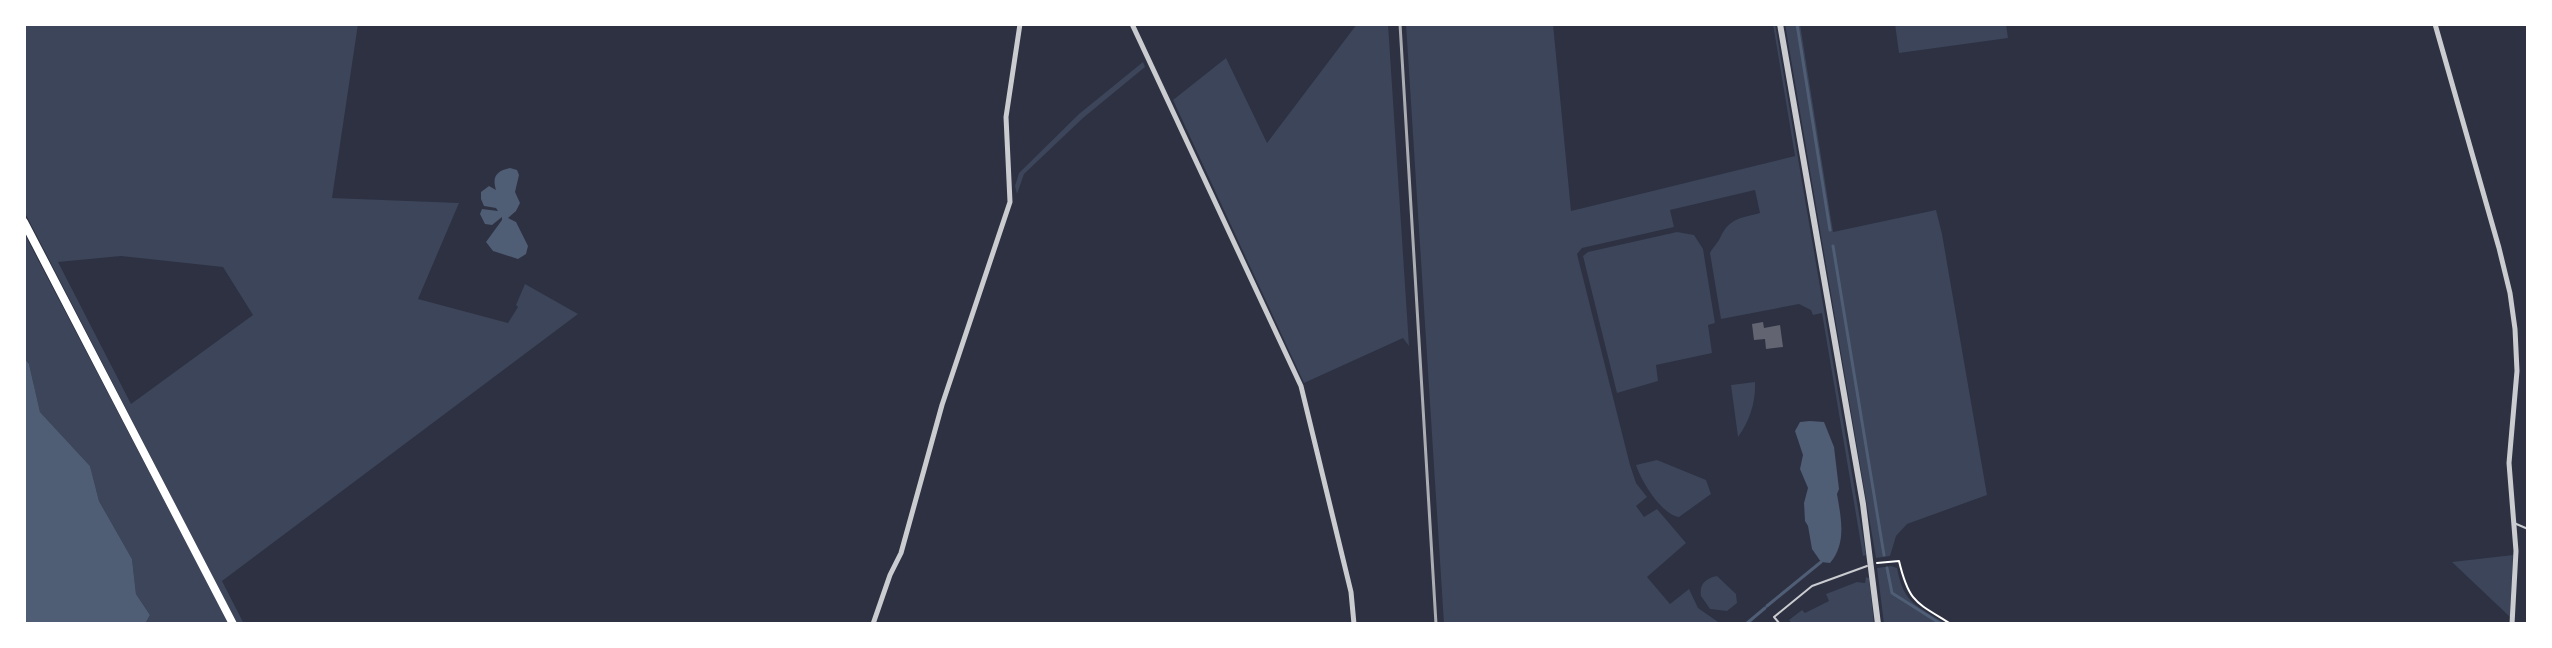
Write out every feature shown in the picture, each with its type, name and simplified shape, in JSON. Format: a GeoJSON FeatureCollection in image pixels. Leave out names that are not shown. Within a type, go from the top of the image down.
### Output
{"type":"FeatureCollection","features":[{"type":"Feature","properties":{"kind":"main road"},"geometry":{"type":"LineString","coordinates":[[24,222],[233,624]]}},
{"type":"Feature","properties":{"kind":"street"},"geometry":{"type":"LineString","coordinates":[[873,624],[901,553],[942,405],[1010,202],[1006,117],[1020,24]]}},
{"type":"Feature","properties":{"kind":"street"},"geometry":{"type":"LineString","coordinates":[[1132,24],[1301,386],[1351,592],[1354,624]]}},
{"type":"Feature","properties":{"kind":"street"},"geometry":{"type":"LineString","coordinates":[[1780,24],[1876,564],[1878,624]]}},
{"type":"Feature","properties":{"kind":"street"},"geometry":{"type":"LineString","coordinates":[[2435,24],[2510,293],[2517,371],[2509,463],[2516,560],[2512,624]]}},
{"type":"Feature","properties":{"kind":"lane"},"geometry":{"type":"LineString","coordinates":[[2513,523],[2528,529]]}},
{"type":"Feature","properties":{"kind":"lane"},"geometry":{"type":"LineString","coordinates":[[1780,624],[1774,617],[1812,586],[1876,564]]}},
{"type":"Feature","properties":{"kind":"path"},"geometry":{"type":"LineString","coordinates":[[1876,564],[1899,561],[1906,590],[1913,600],[1951,624]]}},
{"type":"Feature","properties":{"kind":"shaded area"},"geometry":{"type":"Polygon","coordinates":[[[24,24],[358,24],[332,198],[459,203],[418,299],[508,323],[518,307],[516,305],[525,284],[578,314],[222,581],[244,624],[237,624],[24,211],[24,24]],[[121,256],[58,262],[131,404],[253,315],[223,267],[121,256]]]}},
{"type":"Feature","properties":{"kind":"shaded area"},"geometry":{"type":"Polygon","coordinates":[[[1357,24],[1388,24],[1409,346],[1403,338],[1304,383],[1173,100],[1226,58],[1267,143],[1357,24]]]}},
{"type":"Feature","properties":{"kind":"shaded area"},"geometry":{"type":"Polygon","coordinates":[[[1406,24],[1553,24],[1571,211],[1795,156],[1775,24],[1866,555],[1863,556],[1822,313],[1813,315],[1811,310],[1799,304],[1721,319],[1710,253],[1732,222],[1760,213],[1755,190],[1670,210],[1674,227],[1582,248],[1577,254],[1630,465],[1636,483],[1647,497],[1636,506],[1644,517],[1657,509],[1686,543],[1647,577],[1670,604],[1689,589],[1698,608],[1721,624],[1444,624],[1406,24]]]}},
{"type":"Feature","properties":{"kind":"shaded area"},"geometry":{"type":"Polygon","coordinates":[[[1785,24],[1800,24],[1833,232],[1936,210],[1942,234],[1987,495],[1907,524],[1896,536],[1890,556],[1876,558],[1785,24]]]}},
{"type":"Feature","properties":{"kind":"shaded area"},"geometry":{"type":"Polygon","coordinates":[[[1895,24],[2006,24],[2008,38],[1899,53],[1895,24]]]}},
{"type":"Feature","properties":{"kind":"shaded area"},"geometry":{"type":"Polygon","coordinates":[[[1143,62],[1145,67],[1083,118],[1024,174],[1017,194],[1015,186],[1019,173],[1079,114],[1143,62]]]}},
{"type":"Feature","properties":{"kind":"shaded area"},"geometry":{"type":"Polygon","coordinates":[[[510,168],[517,170],[519,175],[515,192],[520,203],[508,218],[516,222],[528,246],[526,254],[518,259],[493,251],[486,242],[502,217],[492,225],[485,224],[480,214],[482,209],[498,211],[484,206],[481,192],[489,186],[496,190],[496,175],[510,168]]]}},
{"type":"Feature","properties":{"kind":"shaded area"},"geometry":{"type":"Polygon","coordinates":[[[1677,232],[1694,235],[1703,249],[1715,323],[1708,325],[1712,353],[1656,365],[1658,381],[1617,393],[1583,256],[1588,252],[1677,232]]]}},
{"type":"Feature","properties":{"kind":"shaded area"},"geometry":{"type":"Polygon","coordinates":[[[24,233],[229,624],[145,624],[150,615],[136,594],[132,559],[99,501],[90,466],[40,412],[29,364],[24,358],[24,233]]]}},
{"type":"Feature","properties":{"kind":"shaded area"},"geometry":{"type":"Polygon","coordinates":[[[24,358],[29,364],[40,412],[90,466],[99,501],[132,559],[136,594],[150,615],[145,624],[24,624],[24,358]]]}},
{"type":"Feature","properties":{"kind":"shaded area"},"geometry":{"type":"Polygon","coordinates":[[[1755,382],[1751,411],[1738,437],[1731,385],[1755,382]]]}},
{"type":"Feature","properties":{"kind":"shaded area"},"geometry":{"type":"Polygon","coordinates":[[[1800,422],[1824,422],[1834,447],[1841,539],[1830,563],[1821,562],[1812,549],[1805,521],[1804,503],[1808,488],[1800,469],[1803,455],[1795,431],[1800,422]]]}},
{"type":"Feature","properties":{"kind":"shaded area"},"geometry":{"type":"Polygon","coordinates":[[[1657,460],[1706,480],[1711,494],[1679,517],[1672,515],[1653,496],[1636,465],[1657,460]]]}},
{"type":"Feature","properties":{"kind":"shaded area"},"geometry":{"type":"Polygon","coordinates":[[[2513,555],[2510,617],[2452,562],[2513,555]]]}},
{"type":"Feature","properties":{"kind":"shaded area"},"geometry":{"type":"Polygon","coordinates":[[[1877,568],[1897,568],[1904,590],[1913,603],[1946,624],[1884,624],[1877,568]]]}},
{"type":"Feature","properties":{"kind":"shaded area"},"geometry":{"type":"Polygon","coordinates":[[[1717,576],[1736,594],[1737,603],[1727,611],[1710,609],[1701,596],[1704,582],[1717,576]]]}},
{"type":"Feature","properties":{"kind":"shaded area"},"geometry":{"type":"Polygon","coordinates":[[[1866,577],[1869,578],[1874,624],[1792,624],[1789,620],[1802,610],[1805,613],[1829,601],[1826,594],[1857,582],[1865,583],[1866,577]]]}},
{"type":"Feature","properties":{"kind":"building"},"geometry":{"type":"Polygon","coordinates":[[[1763,322],[1764,328],[1780,325],[1783,347],[1766,349],[1765,339],[1754,340],[1752,324],[1763,322]]]}},
{"type":"Feature","properties":{"kind":"waterway"},"geometry":{"type":"LineString","coordinates":[[1797,24],[1830,230]]}},
{"type":"Feature","properties":{"kind":"waterway"},"geometry":{"type":"LineString","coordinates":[[1833,246],[1884,555]]}},
{"type":"Feature","properties":{"kind":"waterway"},"geometry":{"type":"LineString","coordinates":[[1767,606],[1821,562]]}},
{"type":"Feature","properties":{"kind":"waterway"},"geometry":{"type":"LineString","coordinates":[[1887,568],[1892,593],[1941,624]]}},
{"type":"Feature","properties":{"kind":"waterway"},"geometry":{"type":"LineString","coordinates":[[1746,624],[1765,608]]}},
{"type":"Feature","properties":{"kind":"railway"},"geometry":{"type":"LineString","coordinates":[[1400,24],[1436,624]]}}]}
